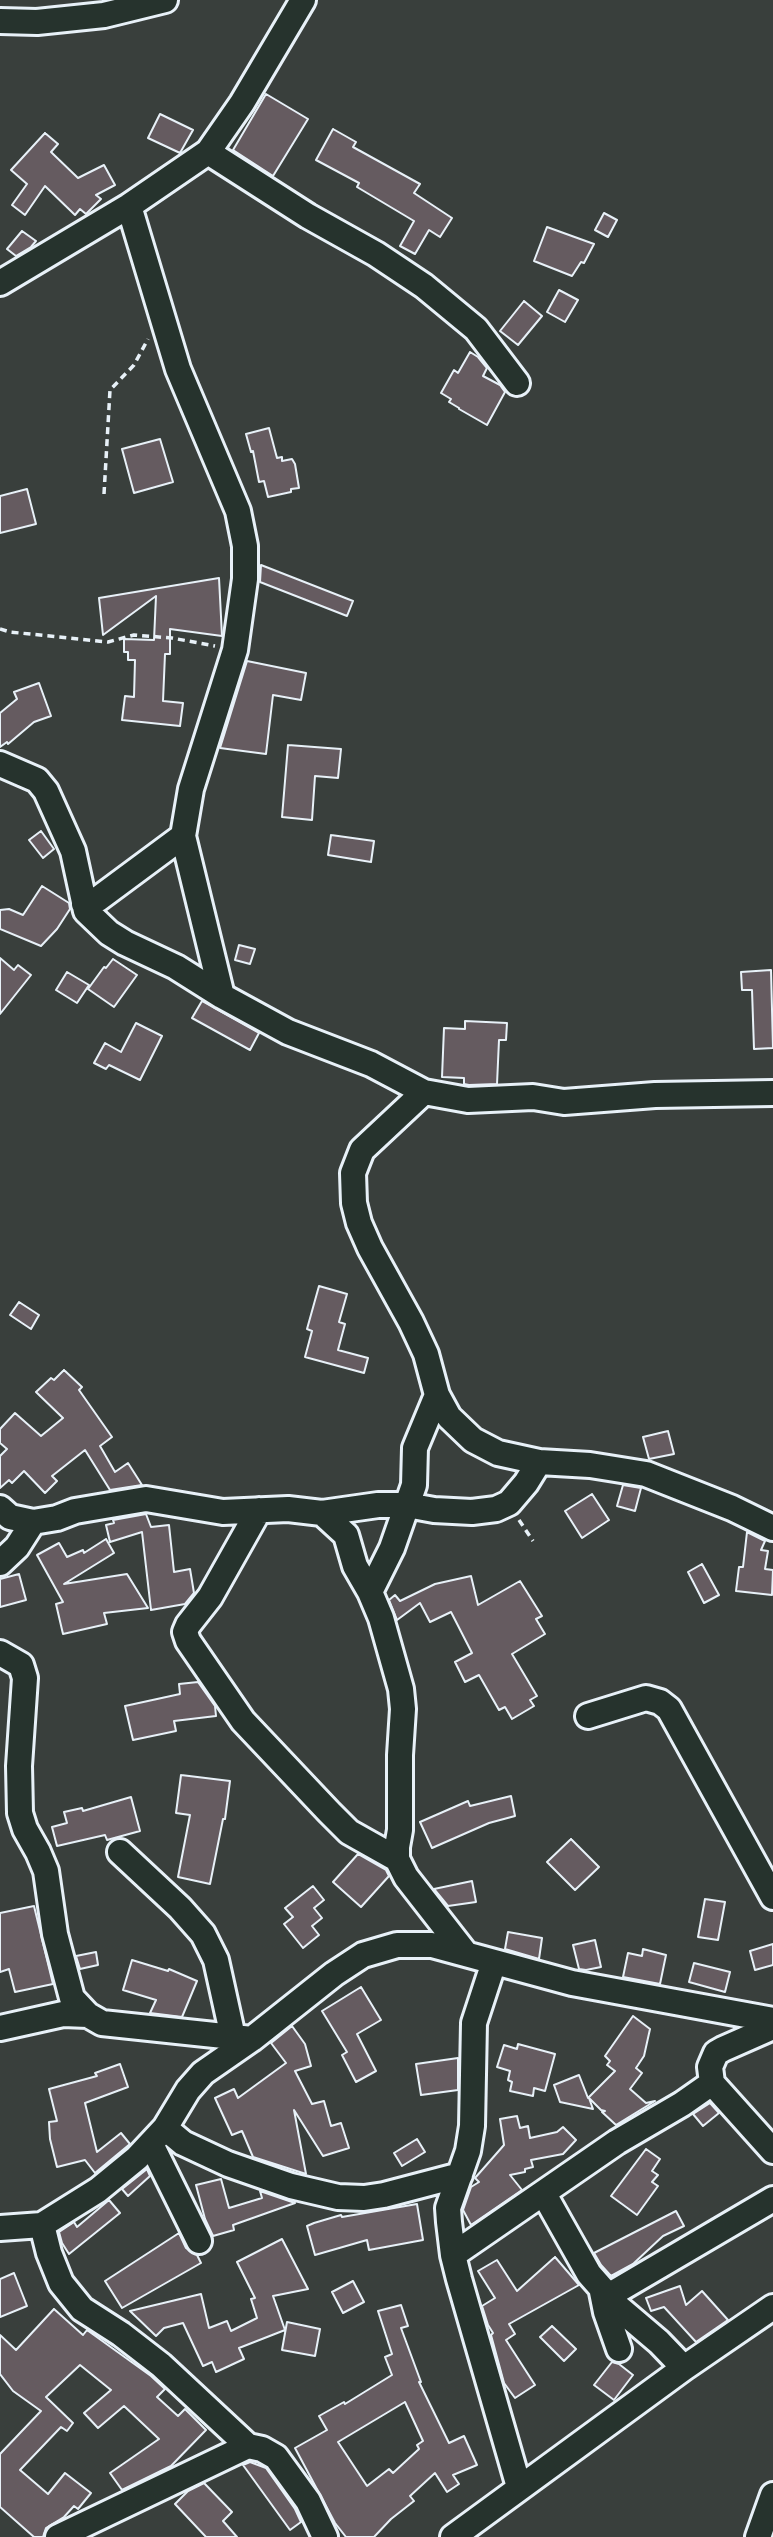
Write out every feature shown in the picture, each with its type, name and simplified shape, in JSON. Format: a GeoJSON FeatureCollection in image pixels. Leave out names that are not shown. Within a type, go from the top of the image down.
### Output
{"type":"FeatureCollection","features":[{"type":"Feature","properties":{"kind":"street"},"geometry":{"type":"LineString","coordinates":[[0,21],[37,22],[104,15],[165,0]]}},
{"type":"Feature","properties":{"kind":"street"},"geometry":{"type":"LineString","coordinates":[[0,283],[129,206],[208,152],[248,94],[303,0]]}},
{"type":"Feature","properties":{"kind":"street"},"geometry":{"type":"LineString","coordinates":[[208,152],[307,216],[376,254],[424,286],[476,329],[517,383]]}},
{"type":"Feature","properties":{"kind":"street"},"geometry":{"type":"LineString","coordinates":[[129,206],[178,369],[238,511],[245,546],[245,579],[235,650],[191,789],[183,836],[222,996]]}},
{"type":"Feature","properties":{"kind":"street"},"geometry":{"type":"LineString","coordinates":[[0,764],[37,780],[46,791],[73,850],[86,911],[109,933],[176,967],[288,1032],[370,1065],[424,1092],[468,1100],[533,1097],[564,1102],[693,1094],[773,1093]]}},
{"type":"Feature","properties":{"kind":"street"},"geometry":{"type":"LineString","coordinates":[[84,904],[98,899],[183,836]]}},
{"type":"Feature","properties":{"kind":"street"},"geometry":{"type":"LineString","coordinates":[[424,1092],[362,1150],[354,1173],[354,1203],[370,1248],[426,1354],[438,1395],[449,1417],[473,1440],[498,1453],[539,1462],[590,1465],[646,1474],[773,1528]]}},
{"type":"Feature","properties":{"kind":"street"},"geometry":{"type":"LineString","coordinates":[[370,1592],[392,1548],[407,1505],[416,1475],[415,1448],[438,1395]]}},
{"type":"Feature","properties":{"kind":"street"},"geometry":{"type":"LineString","coordinates":[[0,1508],[10,1517],[33,1522],[57,1518],[75,1511],[146,1499],[223,1512],[288,1509],[322,1513],[378,1505],[407,1505],[472,1512],[495,1509],[509,1503],[527,1483],[539,1462]]}},
{"type":"Feature","properties":{"kind":"street"},"geometry":{"type":"LineString","coordinates":[[259,1510],[210,1597],[188,1625],[185,1632],[188,1641],[243,1721],[328,1812],[349,1832],[397,1859]]}},
{"type":"Feature","properties":{"kind":"street"},"geometry":{"type":"LineString","coordinates":[[322,1513],[345,1535],[355,1566],[370,1592],[390,1644],[403,1709],[397,1859],[405,1877],[466,1954]]}},
{"type":"Feature","properties":{"kind":"street"},"geometry":{"type":"LineString","coordinates":[[0,1563],[17,1547],[33,1522]]}},
{"type":"Feature","properties":{"kind":"street"},"geometry":{"type":"LineString","coordinates":[[0,1653],[21,1665],[25,1678],[19,1766],[20,1814],[46,1871],[55,1934],[72,1998],[88,2015],[102,2023],[242,2038]]}},
{"type":"Feature","properties":{"kind":"street"},"geometry":{"type":"LineString","coordinates":[[588,1716],[646,1698],[660,1702],[669,1709],[772,1894]]}},
{"type":"Feature","properties":{"kind":"street"},"geometry":{"type":"LineString","coordinates":[[121,1852],[180,1908],[203,1934],[216,1960],[242,2038]]}},
{"type":"Feature","properties":{"kind":"street"},"geometry":{"type":"LineString","coordinates":[[0,2228],[42,2225],[98,2190],[137,2158],[158,2136],[188,2090],[242,2038],[363,1955],[397,1945],[432,1945],[572,1983],[773,2020]]}},
{"type":"Feature","properties":{"kind":"street"},"geometry":{"type":"LineString","coordinates":[[494,1962],[474,2023],[472,2126],[468,2151],[448,2208],[453,2255],[519,2487]]}},
{"type":"Feature","properties":{"kind":"street"},"geometry":{"type":"LineString","coordinates":[[0,2028],[63,2014],[88,2015]]}},
{"type":"Feature","properties":{"kind":"street"},"geometry":{"type":"LineString","coordinates":[[773,2027],[716,2053],[710,2067],[712,2083],[773,2151]]}},
{"type":"Feature","properties":{"kind":"street"},"geometry":{"type":"LineString","coordinates":[[453,2255],[617,2142],[712,2083]]}},
{"type":"Feature","properties":{"kind":"street"},"geometry":{"type":"LineString","coordinates":[[158,2136],[183,2143],[240,2169],[291,2186],[338,2197],[364,2198],[384,2195],[460,2175]]}},
{"type":"Feature","properties":{"kind":"street"},"geometry":{"type":"LineString","coordinates":[[158,2136],[199,2241]]}},
{"type":"Feature","properties":{"kind":"street"},"geometry":{"type":"LineString","coordinates":[[544,2194],[589,2274],[639,2328],[659,2342],[684,2368]]}},
{"type":"Feature","properties":{"kind":"street"},"geometry":{"type":"LineString","coordinates":[[605,2292],[773,2199]]}},
{"type":"Feature","properties":{"kind":"street"},"geometry":{"type":"LineString","coordinates":[[42,2225],[61,2283],[82,2309],[121,2334],[161,2365],[248,2446],[276,2457],[308,2501],[325,2537]]}},
{"type":"Feature","properties":{"kind":"street"},"geometry":{"type":"LineString","coordinates":[[605,2292],[606,2312],[619,2349]]}},
{"type":"Feature","properties":{"kind":"street"},"geometry":{"type":"LineString","coordinates":[[453,2537],[684,2368],[773,2307]]}},
{"type":"Feature","properties":{"kind":"street"},"geometry":{"type":"LineString","coordinates":[[63,2536],[248,2446]]}},
{"type":"Feature","properties":{"kind":"street"},"geometry":{"type":"LineString","coordinates":[[758,2537],[773,2495]]}},
{"type":"Feature","properties":{"kind":"path"},"geometry":{"type":"LineString","coordinates":[[104,494],[110,390],[134,365],[163,313]]}},
{"type":"Feature","properties":{"kind":"path"},"geometry":{"type":"LineString","coordinates":[[0,629],[108,642],[134,635],[172,638],[235,650]]}},
{"type":"Feature","properties":{"kind":"building"},"geometry":{"type":"Polygon","coordinates":[[[266,94],[308,119],[273,176],[233,150],[266,94]]]}},
{"type":"Feature","properties":{"kind":"building"},"geometry":{"type":"Polygon","coordinates":[[[160,114],[193,130],[180,153],[148,138],[160,114]]]}},
{"type":"Feature","properties":{"kind":"building"},"geometry":{"type":"Polygon","coordinates":[[[333,129],[356,142],[353,147],[420,184],[414,193],[452,218],[440,237],[429,230],[415,254],[400,246],[414,221],[357,187],[359,183],[316,160],[333,129]]]}},
{"type":"Feature","properties":{"kind":"building"},"geometry":{"type":"Polygon","coordinates":[[[45,133],[58,144],[51,152],[78,178],[104,165],[115,185],[96,195],[101,199],[86,214],[80,209],[75,215],[45,186],[25,215],[12,205],[27,184],[11,170],[45,133]]]}},
{"type":"Feature","properties":{"kind":"building"},"geometry":{"type":"Polygon","coordinates":[[[604,213],[617,220],[608,237],[595,230],[604,213]]]}},
{"type":"Feature","properties":{"kind":"building"},"geometry":{"type":"Polygon","coordinates":[[[547,227],[594,244],[584,263],[581,262],[572,276],[534,261],[547,227]]]}},
{"type":"Feature","properties":{"kind":"building"},"geometry":{"type":"Polygon","coordinates":[[[22,231],[36,241],[16,256],[7,249],[22,231]]]}},
{"type":"Feature","properties":{"kind":"building"},"geometry":{"type":"Polygon","coordinates":[[[559,290],[578,300],[565,322],[547,312],[559,290]]]}},
{"type":"Feature","properties":{"kind":"building"},"geometry":{"type":"Polygon","coordinates":[[[524,301],[542,316],[518,345],[500,331],[524,301]]]}},
{"type":"Feature","properties":{"kind":"building"},"geometry":{"type":"Polygon","coordinates":[[[470,352],[487,368],[483,376],[500,385],[505,392],[487,425],[459,409],[449,402],[451,399],[441,393],[454,370],[458,373],[470,352]]]}},
{"type":"Feature","properties":{"kind":"building"},"geometry":{"type":"Polygon","coordinates":[[[269,428],[277,458],[282,457],[282,461],[292,459],[295,464],[299,488],[268,497],[264,481],[259,482],[253,451],[251,452],[246,434],[269,428]]]}},
{"type":"Feature","properties":{"kind":"building"},"geometry":{"type":"Polygon","coordinates":[[[160,439],[173,482],[134,493],[122,449],[160,439]]]}},
{"type":"Feature","properties":{"kind":"building"},"geometry":{"type":"Polygon","coordinates":[[[27,489],[36,524],[0,533],[0,496],[27,489]]]}},
{"type":"Feature","properties":{"kind":"building"},"geometry":{"type":"Polygon","coordinates":[[[261,565],[353,601],[347,616],[260,582],[261,565]]]}},
{"type":"Feature","properties":{"kind":"building"},"geometry":{"type":"Polygon","coordinates":[[[219,578],[222,636],[170,629],[170,654],[165,654],[163,701],[183,703],[180,726],[122,720],[125,696],[134,697],[135,660],[128,660],[128,652],[124,652],[124,639],[154,640],[156,596],[103,635],[99,598],[219,578]]]}},
{"type":"Feature","properties":{"kind":"building"},"geometry":{"type":"Polygon","coordinates":[[[247,661],[306,673],[301,700],[273,695],[266,754],[220,748],[247,661]]]}},
{"type":"Feature","properties":{"kind":"building"},"geometry":{"type":"Polygon","coordinates":[[[39,683],[51,716],[34,722],[8,744],[7,742],[0,747],[0,713],[17,699],[14,692],[39,683]]]}},
{"type":"Feature","properties":{"kind":"building"},"geometry":{"type":"Polygon","coordinates":[[[288,745],[341,749],[338,778],[315,776],[312,820],[282,817],[288,745]]]}},
{"type":"Feature","properties":{"kind":"building"},"geometry":{"type":"Polygon","coordinates":[[[41,831],[54,849],[43,858],[29,840],[41,831]]]}},
{"type":"Feature","properties":{"kind":"building"},"geometry":{"type":"Polygon","coordinates":[[[331,835],[374,841],[371,862],[328,855],[331,835]]]}},
{"type":"Feature","properties":{"kind":"building"},"geometry":{"type":"Polygon","coordinates":[[[42,886],[69,903],[70,909],[57,929],[41,946],[0,929],[0,910],[9,909],[23,915],[42,886]]]}},
{"type":"Feature","properties":{"kind":"building"},"geometry":{"type":"Polygon","coordinates":[[[239,945],[255,949],[250,964],[235,960],[239,945]]]}},
{"type":"Feature","properties":{"kind":"building"},"geometry":{"type":"Polygon","coordinates":[[[0,958],[14,970],[18,965],[31,975],[0,1014],[0,958]]]}},
{"type":"Feature","properties":{"kind":"building"},"geometry":{"type":"Polygon","coordinates":[[[113,959],[137,975],[114,1007],[88,989],[113,959]]]}},
{"type":"Feature","properties":{"kind":"building"},"geometry":{"type":"Polygon","coordinates":[[[771,970],[773,1048],[754,1049],[752,990],[742,990],[741,972],[771,970]]]}},
{"type":"Feature","properties":{"kind":"building"},"geometry":{"type":"Polygon","coordinates":[[[67,972],[89,985],[77,1003],[56,990],[67,972]]]}},
{"type":"Feature","properties":{"kind":"building"},"geometry":{"type":"Polygon","coordinates":[[[202,1001],[259,1033],[250,1050],[192,1018],[202,1001]]]}},
{"type":"Feature","properties":{"kind":"building"},"geometry":{"type":"Polygon","coordinates":[[[465,1021],[507,1023],[506,1040],[499,1040],[497,1084],[469,1085],[464,1084],[464,1078],[442,1077],[444,1028],[465,1029],[465,1021]]]}},
{"type":"Feature","properties":{"kind":"building"},"geometry":{"type":"Polygon","coordinates":[[[136,1023],[162,1036],[140,1080],[109,1065],[106,1069],[94,1063],[105,1043],[121,1052],[136,1023]]]}},
{"type":"Feature","properties":{"kind":"building"},"geometry":{"type":"Polygon","coordinates":[[[319,1286],[347,1294],[339,1322],[345,1324],[338,1350],[368,1358],[364,1373],[305,1357],[312,1331],[307,1329],[319,1286]]]}},
{"type":"Feature","properties":{"kind":"building"},"geometry":{"type":"Polygon","coordinates":[[[19,1302],[39,1315],[31,1329],[10,1315],[19,1302]]]}},
{"type":"Feature","properties":{"kind":"building"},"geometry":{"type":"Polygon","coordinates":[[[64,1370],[82,1387],[79,1390],[112,1437],[100,1446],[115,1472],[128,1463],[142,1485],[110,1490],[85,1450],[52,1476],[57,1481],[45,1493],[24,1471],[12,1483],[9,1480],[0,1488],[0,1456],[7,1449],[0,1443],[0,1429],[15,1413],[41,1436],[63,1418],[36,1392],[64,1370]]]}},
{"type":"Feature","properties":{"kind":"building"},"geometry":{"type":"Polygon","coordinates":[[[668,1431],[674,1454],[649,1459],[643,1437],[668,1431]]]}},
{"type":"Feature","properties":{"kind":"building"},"geometry":{"type":"Polygon","coordinates":[[[623,1485],[641,1488],[635,1511],[617,1506],[623,1485]]]}},
{"type":"Feature","properties":{"kind":"building"},"geometry":{"type":"Polygon","coordinates":[[[592,1494],[609,1520],[582,1538],[565,1511],[592,1494]]]}},
{"type":"Feature","properties":{"kind":"building"},"geometry":{"type":"Polygon","coordinates":[[[146,1514],[151,1527],[169,1525],[174,1572],[190,1569],[194,1593],[185,1604],[151,1610],[142,1532],[110,1542],[106,1525],[114,1523],[113,1520],[146,1514]]]}},
{"type":"Feature","properties":{"kind":"building"},"geometry":{"type":"Polygon","coordinates":[[[747,1532],[765,1541],[761,1550],[768,1551],[765,1569],[773,1570],[772,1595],[736,1591],[739,1567],[743,1567],[747,1532]]]}},
{"type":"Feature","properties":{"kind":"building"},"geometry":{"type":"Polygon","coordinates":[[[106,1539],[114,1553],[64,1584],[127,1574],[148,1608],[104,1613],[107,1624],[63,1634],[56,1604],[63,1602],[37,1555],[59,1543],[67,1557],[83,1550],[84,1553],[106,1539]]]}},
{"type":"Feature","properties":{"kind":"building"},"geometry":{"type":"Polygon","coordinates":[[[702,1564],[719,1595],[704,1603],[688,1572],[702,1564]]]}},
{"type":"Feature","properties":{"kind":"building"},"geometry":{"type":"Polygon","coordinates":[[[19,1574],[26,1600],[0,1607],[0,1579],[19,1574]]]}},
{"type":"Feature","properties":{"kind":"building"},"geometry":{"type":"Polygon","coordinates":[[[471,1576],[478,1605],[520,1581],[542,1616],[536,1619],[545,1634],[512,1654],[537,1696],[530,1700],[534,1706],[512,1719],[505,1707],[499,1710],[479,1675],[465,1682],[455,1662],[472,1653],[451,1612],[430,1622],[420,1603],[397,1620],[389,1600],[395,1595],[400,1601],[435,1584],[471,1576]]]}},
{"type":"Feature","properties":{"kind":"building"},"geometry":{"type":"Polygon","coordinates":[[[198,1682],[215,1706],[216,1716],[174,1721],[176,1731],[133,1740],[125,1706],[180,1694],[179,1684],[198,1682]]]}},
{"type":"Feature","properties":{"kind":"building"},"geometry":{"type":"Polygon","coordinates":[[[181,1775],[230,1781],[225,1819],[210,1884],[178,1877],[190,1815],[176,1813],[181,1775]]]}},
{"type":"Feature","properties":{"kind":"building"},"geometry":{"type":"Polygon","coordinates":[[[511,1796],[515,1816],[489,1823],[432,1848],[420,1822],[468,1801],[470,1806],[511,1796]]]}},
{"type":"Feature","properties":{"kind":"building"},"geometry":{"type":"Polygon","coordinates":[[[131,1797],[140,1831],[107,1840],[105,1835],[57,1846],[52,1827],[67,1823],[64,1812],[82,1808],[83,1811],[131,1797]]]}},
{"type":"Feature","properties":{"kind":"building"},"geometry":{"type":"Polygon","coordinates":[[[571,1839],[599,1867],[575,1890],[547,1862],[571,1839]]]}},
{"type":"Feature","properties":{"kind":"building"},"geometry":{"type":"Polygon","coordinates":[[[358,1854],[386,1870],[389,1876],[361,1907],[333,1882],[358,1854]]]}},
{"type":"Feature","properties":{"kind":"building"},"geometry":{"type":"Polygon","coordinates":[[[472,1881],[476,1902],[448,1906],[434,1889],[472,1881]]]}},
{"type":"Feature","properties":{"kind":"building"},"geometry":{"type":"Polygon","coordinates":[[[313,1886],[324,1900],[314,1908],[322,1918],[312,1926],[319,1935],[303,1948],[284,1924],[293,1917],[285,1908],[313,1886]]]}},
{"type":"Feature","properties":{"kind":"building"},"geometry":{"type":"Polygon","coordinates":[[[705,1899],[725,1902],[718,1940],[698,1937],[705,1899]]]}},
{"type":"Feature","properties":{"kind":"building"},"geometry":{"type":"Polygon","coordinates":[[[34,1906],[53,1984],[15,1992],[9,1969],[0,1972],[0,1913],[34,1906]]]}},
{"type":"Feature","properties":{"kind":"building"},"geometry":{"type":"Polygon","coordinates":[[[508,1932],[542,1938],[539,1959],[505,1949],[508,1932]]]}},
{"type":"Feature","properties":{"kind":"building"},"geometry":{"type":"Polygon","coordinates":[[[595,1940],[601,1967],[579,1969],[573,1945],[595,1940]]]}},
{"type":"Feature","properties":{"kind":"building"},"geometry":{"type":"Polygon","coordinates":[[[773,1944],[773,1965],[755,1970],[750,1951],[773,1944]]]}},
{"type":"Feature","properties":{"kind":"building"},"geometry":{"type":"Polygon","coordinates":[[[643,1949],[666,1955],[660,1984],[623,1977],[628,1953],[642,1956],[643,1949]]]}},
{"type":"Feature","properties":{"kind":"building"},"geometry":{"type":"Polygon","coordinates":[[[96,1952],[98,1965],[80,1969],[76,1956],[96,1952]]]}},
{"type":"Feature","properties":{"kind":"building"},"geometry":{"type":"Polygon","coordinates":[[[132,1960],[168,1971],[169,1969],[197,1981],[182,2017],[150,2013],[156,2000],[123,1990],[132,1960]]]}},
{"type":"Feature","properties":{"kind":"building"},"geometry":{"type":"Polygon","coordinates":[[[694,1963],[730,1972],[725,1992],[689,1982],[694,1963]]]}},
{"type":"Feature","properties":{"kind":"building"},"geometry":{"type":"Polygon","coordinates":[[[361,1987],[381,2020],[357,2034],[376,2071],[356,2082],[342,2055],[347,2052],[322,2011],[361,1987]]]}},
{"type":"Feature","properties":{"kind":"building"},"geometry":{"type":"Polygon","coordinates":[[[633,2016],[650,2029],[644,2056],[636,2068],[642,2073],[630,2089],[646,2103],[655,2101],[616,2125],[602,2112],[605,2111],[589,2098],[593,2109],[560,2102],[554,2085],[579,2075],[588,2098],[615,2071],[607,2065],[610,2061],[605,2056],[633,2016]]]}},
{"type":"Feature","properties":{"kind":"building"},"geometry":{"type":"Polygon","coordinates":[[[292,2026],[305,2044],[311,2066],[295,2071],[312,2104],[324,2101],[331,2126],[341,2123],[349,2148],[323,2156],[294,2110],[306,2174],[253,2157],[242,2131],[232,2135],[215,2098],[234,2089],[238,2098],[286,2063],[271,2043],[292,2026]]]}},
{"type":"Feature","properties":{"kind":"building"},"geometry":{"type":"Polygon","coordinates":[[[518,2044],[555,2054],[545,2091],[534,2088],[533,2096],[510,2091],[510,2071],[497,2067],[504,2045],[517,2049],[518,2044]]]}},
{"type":"Feature","properties":{"kind":"building"},"geometry":{"type":"Polygon","coordinates":[[[458,2058],[458,2090],[421,2095],[416,2064],[458,2058]]]}},
{"type":"Feature","properties":{"kind":"building"},"geometry":{"type":"Polygon","coordinates":[[[120,2064],[128,2087],[85,2103],[97,2152],[121,2133],[130,2144],[95,2173],[85,2160],[57,2167],[49,2122],[57,2121],[49,2089],[97,2076],[95,2073],[120,2064]]]}},
{"type":"Feature","properties":{"kind":"building"},"geometry":{"type":"Polygon","coordinates":[[[710,2103],[719,2113],[703,2126],[693,2114],[710,2103]]]}},
{"type":"Feature","properties":{"kind":"building"},"geometry":{"type":"Polygon","coordinates":[[[517,2116],[520,2128],[528,2126],[530,2138],[557,2132],[563,2127],[576,2140],[563,2154],[531,2160],[533,2167],[510,2175],[522,2190],[471,2225],[463,2210],[471,2187],[479,2182],[475,2178],[504,2145],[500,2119],[517,2116]]]}},
{"type":"Feature","properties":{"kind":"building"},"geometry":{"type":"Polygon","coordinates":[[[417,2139],[425,2152],[402,2166],[394,2153],[417,2139]]]}},
{"type":"Feature","properties":{"kind":"building"},"geometry":{"type":"Polygon","coordinates":[[[646,2149],[660,2159],[652,2171],[658,2175],[652,2182],[658,2186],[637,2215],[611,2196],[646,2149]]]}},
{"type":"Feature","properties":{"kind":"building"},"geometry":{"type":"Polygon","coordinates":[[[147,2169],[150,2176],[128,2196],[122,2189],[147,2169]]]}},
{"type":"Feature","properties":{"kind":"building"},"geometry":{"type":"Polygon","coordinates":[[[221,2179],[229,2208],[262,2198],[260,2191],[295,2203],[233,2225],[234,2230],[213,2236],[205,2219],[196,2185],[221,2179]]]}},
{"type":"Feature","properties":{"kind":"building"},"geometry":{"type":"Polygon","coordinates":[[[109,2200],[120,2213],[69,2254],[59,2232],[74,2222],[77,2227],[109,2200]]]}},
{"type":"Feature","properties":{"kind":"building"},"geometry":{"type":"Polygon","coordinates":[[[417,2204],[423,2240],[369,2250],[367,2240],[315,2255],[307,2226],[341,2215],[342,2217],[417,2204]]]}},
{"type":"Feature","properties":{"kind":"building"},"geometry":{"type":"Polygon","coordinates":[[[676,2211],[684,2226],[663,2236],[633,2264],[611,2276],[601,2265],[594,2253],[676,2211]]]}},
{"type":"Feature","properties":{"kind":"building"},"geometry":{"type":"Polygon","coordinates":[[[179,2233],[186,2248],[197,2255],[201,2263],[122,2308],[105,2281],[179,2233]]]}},
{"type":"Feature","properties":{"kind":"building"},"geometry":{"type":"Polygon","coordinates":[[[282,2239],[308,2289],[273,2296],[285,2330],[239,2348],[244,2359],[216,2372],[212,2362],[203,2366],[183,2323],[164,2328],[156,2336],[130,2311],[201,2294],[209,2328],[227,2321],[231,2331],[257,2318],[251,2299],[255,2298],[237,2262],[282,2239]]]}},
{"type":"Feature","properties":{"kind":"building"},"geometry":{"type":"Polygon","coordinates":[[[555,2257],[579,2285],[509,2324],[515,2334],[506,2340],[535,2385],[515,2398],[504,2383],[491,2335],[493,2333],[482,2306],[495,2298],[478,2271],[497,2260],[517,2291],[555,2257]]]}},
{"type":"Feature","properties":{"kind":"building"},"geometry":{"type":"Polygon","coordinates":[[[14,2273],[27,2306],[0,2317],[0,2279],[14,2273]]]}},
{"type":"Feature","properties":{"kind":"building"},"geometry":{"type":"Polygon","coordinates":[[[353,2281],[364,2302],[343,2313],[332,2292],[353,2281]]]}},
{"type":"Feature","properties":{"kind":"building"},"geometry":{"type":"Polygon","coordinates":[[[680,2286],[686,2305],[702,2291],[728,2320],[696,2342],[664,2307],[651,2311],[646,2298],[680,2286]]]}},
{"type":"Feature","properties":{"kind":"building"},"geometry":{"type":"Polygon","coordinates":[[[401,2305],[408,2326],[401,2328],[419,2382],[449,2443],[464,2436],[477,2465],[453,2475],[459,2484],[447,2492],[435,2473],[410,2496],[414,2501],[374,2537],[346,2537],[335,2523],[295,2448],[327,2430],[319,2416],[344,2402],[345,2404],[392,2375],[385,2357],[392,2354],[378,2311],[401,2305]],[[405,2402],[338,2442],[367,2486],[389,2469],[393,2473],[419,2449],[417,2445],[423,2441],[405,2402]]]}},
{"type":"Feature","properties":{"kind":"building"},"geometry":{"type":"Polygon","coordinates":[[[54,2309],[83,2335],[87,2330],[151,2376],[165,2389],[157,2397],[178,2416],[185,2409],[206,2430],[171,2466],[122,2490],[110,2473],[159,2439],[124,2406],[98,2428],[84,2413],[111,2390],[80,2365],[46,2397],[73,2423],[67,2431],[61,2427],[20,2470],[48,2494],[65,2473],[91,2493],[78,2509],[74,2506],[64,2517],[46,2528],[43,2537],[34,2537],[0,2507],[0,2454],[41,2411],[13,2391],[0,2374],[0,2335],[16,2350],[54,2309]]]}},
{"type":"Feature","properties":{"kind":"building"},"geometry":{"type":"Polygon","coordinates":[[[287,2322],[320,2329],[315,2356],[282,2350],[287,2322]]]}},
{"type":"Feature","properties":{"kind":"building"},"geometry":{"type":"Polygon","coordinates":[[[552,2326],[576,2349],[564,2361],[540,2337],[552,2326]]]}},
{"type":"Feature","properties":{"kind":"building"},"geometry":{"type":"Polygon","coordinates":[[[612,2362],[633,2375],[614,2400],[594,2385],[612,2362]]]}},
{"type":"Feature","properties":{"kind":"building"},"geometry":{"type":"Polygon","coordinates":[[[250,2462],[266,2468],[295,2509],[301,2522],[290,2530],[243,2465],[250,2462]]]}},
{"type":"Feature","properties":{"kind":"building"},"geometry":{"type":"Polygon","coordinates":[[[204,2483],[232,2512],[223,2521],[237,2537],[206,2537],[175,2504],[188,2491],[204,2483]]]}}]}
